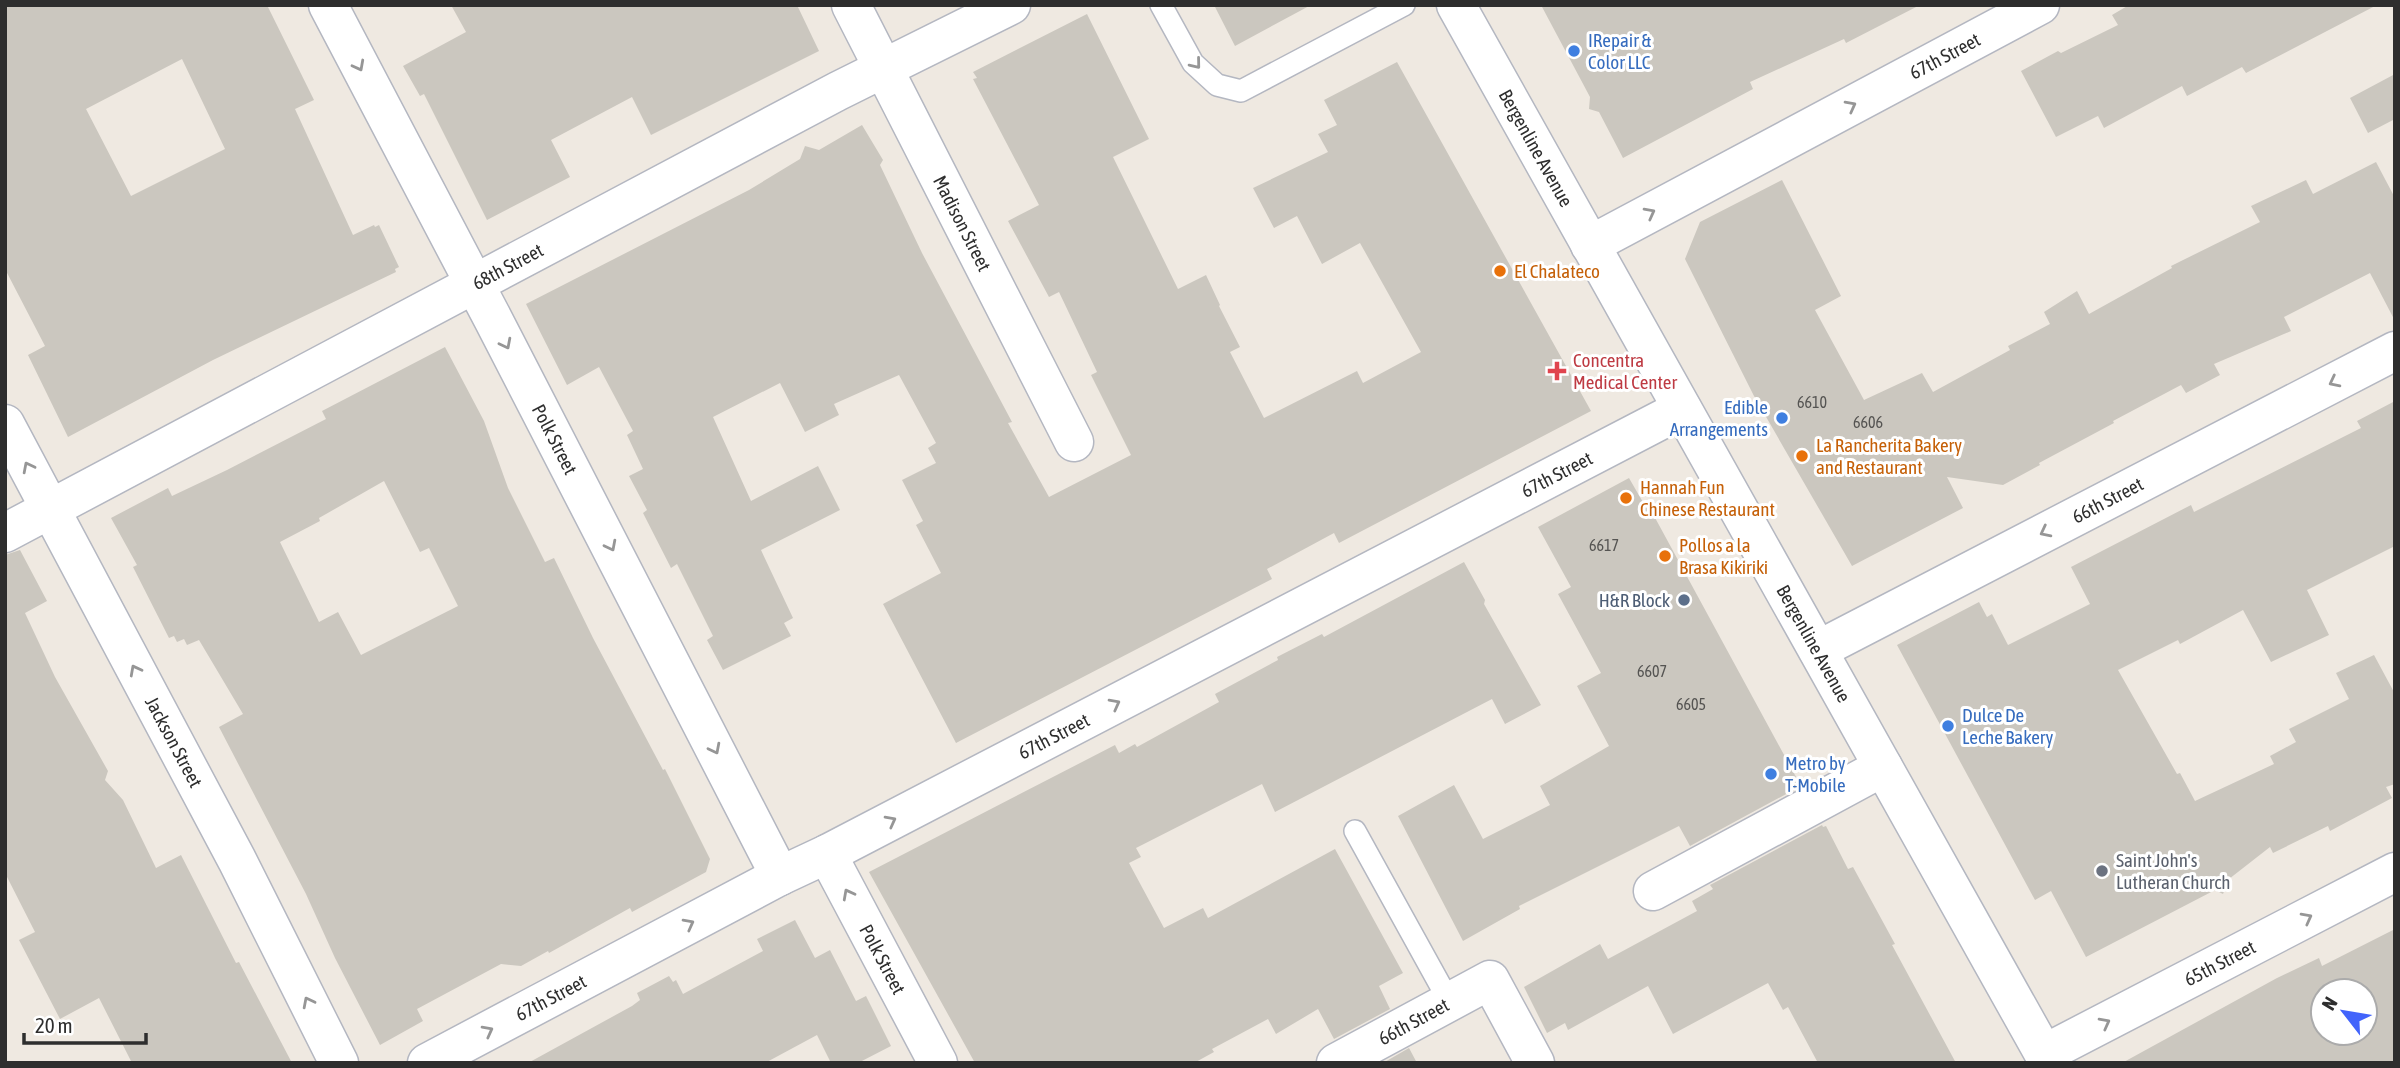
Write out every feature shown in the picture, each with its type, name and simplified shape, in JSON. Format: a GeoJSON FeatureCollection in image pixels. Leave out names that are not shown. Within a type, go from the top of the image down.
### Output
{"type":"FeatureCollection","features":[{"type":"Feature","properties":{"kind":"street","name":"Polk Street"},"geometry":{"type":"LineString","coordinates":[[328,5],[475,284],[779,876]]}},
{"type":"Feature","properties":{"kind":"street","name":"Madison Street"},"geometry":{"type":"LineString","coordinates":[[850,5],[1074,442]]}},
{"type":"Feature","properties":{"kind":"street","name":"68th Street"},"geometry":{"type":"LineString","coordinates":[[5,533],[838,91],[1011,5]]}},
{"type":"Feature","properties":{"kind":"street","name":"Bergenline Avenue"},"geometry":{"type":"LineString","coordinates":[[1456,5],[2047,1059]]}},
{"type":"Feature","properties":{"kind":"street","name":"67th Street"},"geometry":{"type":"LineString","coordinates":[[1590,245],[2040,5]]}},
{"type":"Feature","properties":{"kind":"street","name":"66th Street"},"geometry":{"type":"LineString","coordinates":[[1818,650],[2395,351]]}},
{"type":"Feature","properties":{"kind":"street","name":"67th Street"},"geometry":{"type":"LineString","coordinates":[[427,1063],[779,876],[827,854],[1682,409]]}},
{"type":"Feature","properties":{"kind":"street","name":"Jackson Street"},"geometry":{"type":"LineString","coordinates":[[5,424],[237,860],[339,1063]]}},
{"type":"Feature","properties":{"kind":"street"},"geometry":{"type":"LineString","coordinates":[[1653,891],[1883,767]]}},
{"type":"Feature","properties":{"kind":"street","name":"Polk Street"},"geometry":{"type":"LineString","coordinates":[[827,854],[938,1063]]}},
{"type":"Feature","properties":{"kind":"street","name":"65th Street"},"geometry":{"type":"LineString","coordinates":[[2047,1059],[2395,872]]}},
{"type":"Feature","properties":{"kind":"street","name":"66th Street"},"geometry":{"type":"LineString","coordinates":[[1336,1063],[1490,980],[1535,1063]]}},
{"type":"Feature","properties":{"kind":"lane"},"geometry":{"type":"LineString","coordinates":[[1161,5],[1193,63],[1217,85],[1241,91],[1404,5]]}},
{"type":"Feature","properties":{"kind":"lane"},"geometry":{"type":"LineString","coordinates":[[1355,831],[1450,1002]]}},
{"type":"Feature","properties":{"kind":"building"},"geometry":{"type":"Polygon","coordinates":[[[5,5],[267,5],[314,100],[295,109],[353,235],[379,225],[399,267],[395,269],[396,272],[213,360],[68,437],[28,355],[45,346],[5,269],[5,5]],[[182,59],[86,109],[131,196],[225,149],[182,59]]]}},
{"type":"Feature","properties":{"kind":"building"},"geometry":{"type":"Polygon","coordinates":[[[451,5],[797,5],[819,51],[651,135],[632,97],[551,140],[570,177],[487,220],[424,94],[420,96],[403,66],[466,32],[451,5]]]}},
{"type":"Feature","properties":{"kind":"building"},"geometry":{"type":"Polygon","coordinates":[[[1214,5],[1311,5],[1235,46],[1214,5]]]}},
{"type":"Feature","properties":{"kind":"building"},"geometry":{"type":"Polygon","coordinates":[[[1541,5],[1920,5],[1846,43],[1844,39],[1750,82],[1753,89],[1623,158],[1599,112],[1589,109],[1590,97],[1541,5]]]}},
{"type":"Feature","properties":{"kind":"building"},"geometry":{"type":"Polygon","coordinates":[[[2129,5],[2377,5],[2246,73],[2242,67],[2187,96],[2182,86],[2104,128],[2098,116],[2056,137],[2021,71],[2058,51],[2061,53],[2118,25],[2112,15],[2129,5]]]}},
{"type":"Feature","properties":{"kind":"building"},"geometry":{"type":"Polygon","coordinates":[[[1087,14],[1149,139],[1113,157],[1178,289],[1206,275],[1240,347],[1230,352],[1264,418],[1357,371],[1363,383],[1421,352],[1360,243],[1322,264],[1297,216],[1274,228],[1253,188],[1328,152],[1318,134],[1337,125],[1324,100],[1397,62],[1591,411],[1339,543],[1334,533],[1267,569],[1272,579],[956,743],[883,604],[941,573],[916,525],[923,521],[902,480],[936,463],[928,448],[936,443],[899,375],[834,404],[839,415],[805,432],[780,383],[713,417],[751,501],[818,466],[840,510],[761,550],[793,618],[784,623],[791,636],[723,670],[707,640],[713,636],[677,564],[671,568],[643,513],[647,510],[629,476],[643,469],[627,435],[633,431],[599,367],[567,385],[526,304],[749,190],[800,159],[805,146],[819,150],[862,125],[883,160],[880,165],[922,253],[1012,422],[1008,423],[1049,497],[1131,455],[1091,375],[1097,372],[1059,292],[1049,297],[1008,221],[1039,205],[973,79],[977,78],[973,72],[1087,14]]]}},
{"type":"Feature","properties":{"kind":"building"},"geometry":{"type":"Polygon","coordinates":[[[2395,74],[2395,119],[2368,133],[2350,98],[2395,74]]]}},
{"type":"Feature","properties":{"kind":"building"},"geometry":{"type":"Polygon","coordinates":[[[2376,162],[2395,198],[2395,321],[2370,273],[2284,317],[2291,331],[2214,364],[2220,375],[2186,393],[2181,385],[2003,485],[1947,477],[1963,508],[1852,566],[1754,396],[1685,259],[1700,222],[1782,180],[1841,296],[1815,310],[1864,400],[1922,373],[1933,392],[2010,350],[2008,346],[2050,324],[2044,312],[2077,291],[2089,314],[2172,268],[2171,266],[2260,222],[2251,206],[2306,180],[2313,194],[2376,162]]]}},
{"type":"Feature","properties":{"kind":"building"},"geometry":{"type":"Polygon","coordinates":[[[445,347],[484,421],[508,488],[545,562],[554,558],[593,638],[663,770],[665,769],[710,859],[706,872],[632,912],[630,908],[521,966],[501,964],[417,1009],[423,1021],[380,1045],[335,958],[306,894],[219,727],[243,714],[199,640],[187,645],[184,639],[177,642],[174,636],[169,638],[133,567],[137,565],[111,518],[168,488],[172,496],[227,470],[326,419],[322,411],[445,347]],[[384,481],[319,518],[320,521],[280,542],[319,622],[338,612],[361,655],[458,606],[429,548],[420,552],[384,481]]]}},
{"type":"Feature","properties":{"kind":"building"},"geometry":{"type":"Polygon","coordinates":[[[2395,401],[2395,546],[2307,590],[2329,635],[2271,662],[2243,610],[2180,644],[2178,640],[2118,670],[2195,801],[2274,764],[2270,756],[2296,742],[2289,729],[2349,699],[2336,673],[2374,655],[2395,694],[2395,784],[2386,787],[2392,798],[2330,831],[2328,826],[2273,853],[2270,847],[2229,879],[2223,894],[2215,890],[2086,957],[2051,891],[2035,900],[1897,645],[1979,602],[1987,617],[1992,614],[2008,645],[2090,604],[2071,567],[2191,505],[2194,512],[2361,428],[2357,421],[2395,401]]]}},
{"type":"Feature","properties":{"kind":"building"},"geometry":{"type":"Polygon","coordinates":[[[1629,478],[1644,504],[1647,503],[1801,786],[1690,846],[1679,826],[1519,906],[1520,909],[1463,941],[1398,816],[1454,785],[1483,839],[1550,805],[1540,786],[1609,746],[1577,686],[1601,673],[1558,594],[1571,587],[1538,527],[1629,478]]]}},
{"type":"Feature","properties":{"kind":"building"},"geometry":{"type":"Polygon","coordinates":[[[20,550],[47,601],[25,613],[55,677],[108,771],[105,780],[123,800],[156,868],[181,855],[236,963],[239,962],[292,1063],[132,1063],[99,998],[60,1019],[19,940],[35,932],[5,873],[5,555],[20,550]]]}},
{"type":"Feature","properties":{"kind":"building"},"geometry":{"type":"Polygon","coordinates":[[[1464,562],[1485,600],[1484,604],[1541,705],[1505,724],[1492,699],[1275,812],[1262,784],[1136,848],[1141,857],[1129,863],[1164,928],[1203,908],[1208,918],[1335,849],[1403,973],[1379,986],[1390,1009],[1334,1039],[1318,1009],[1276,1034],[1268,1019],[1212,1049],[1214,1052],[1194,1063],[975,1063],[869,872],[1115,745],[1119,753],[1135,744],[1137,747],[1219,702],[1215,694],[1278,660],[1277,657],[1322,634],[1324,637],[1464,562]]]}},
{"type":"Feature","properties":{"kind":"building"},"geometry":{"type":"Polygon","coordinates":[[[1822,825],[1826,826],[1848,869],[1853,867],[1956,1063],[1818,1063],[1788,1007],[1783,1010],[1768,983],[1673,1034],[1648,986],[1568,1030],[1565,1023],[1547,1033],[1524,987],[1600,944],[1608,959],[1697,911],[1692,901],[1713,889],[1710,885],[1822,825]]]}},
{"type":"Feature","properties":{"kind":"building"},"geometry":{"type":"Polygon","coordinates":[[[795,920],[815,958],[830,950],[856,1001],[866,996],[891,1046],[858,1063],[831,1063],[817,1035],[765,1063],[528,1063],[632,1006],[640,1000],[637,993],[669,976],[673,982],[676,980],[683,994],[763,951],[757,939],[795,920]]]}},
{"type":"Feature","properties":{"kind":"building"},"geometry":{"type":"Polygon","coordinates":[[[2395,929],[2395,1063],[2122,1063],[2277,978],[2319,958],[2322,966],[2395,929]]]}},
{"type":"Feature","properties":{"kind":"building"},"geometry":{"type":"Polygon","coordinates":[[[1409,1048],[1417,1063],[1383,1063],[1409,1048]]]}},
{"type":"Feature","properties":{"kind":"place","name":"IRepair & Color LLC"},"geometry":{"type":"Point","coordinates":[1574,51]}},
{"type":"Feature","properties":{"kind":"place","name":"El Chalateco"},"geometry":{"type":"Point","coordinates":[1500,271]}},
{"type":"Feature","properties":{"kind":"place","name":"Concentra Medical Center"},"geometry":{"type":"Point","coordinates":[1557,371]}},
{"type":"Feature","properties":{"kind":"place","name":"Edible Arrangements"},"geometry":{"type":"Point","coordinates":[1782,418]}},
{"type":"Feature","properties":{"kind":"place","name":"La Rancherita Bakery and Restaurant"},"geometry":{"type":"Point","coordinates":[1802,456]}},
{"type":"Feature","properties":{"kind":"place","name":"Hannah Fun Chinese Restaurant"},"geometry":{"type":"Point","coordinates":[1626,498]}},
{"type":"Feature","properties":{"kind":"place","name":"Pollos a la Brasa Kikiriki"},"geometry":{"type":"Point","coordinates":[1665,556]}},
{"type":"Feature","properties":{"kind":"place","name":"H&R Block"},"geometry":{"type":"Point","coordinates":[1684,600]}},
{"type":"Feature","properties":{"kind":"place","name":"Dulce De Leche Bakery"},"geometry":{"type":"Point","coordinates":[1948,726]}},
{"type":"Feature","properties":{"kind":"place","name":"Metro by T-Mobile"},"geometry":{"type":"Point","coordinates":[1771,774]}},
{"type":"Feature","properties":{"kind":"place","name":"Saint John's Lutheran Church"},"geometry":{"type":"Point","coordinates":[2102,871]}}]}
